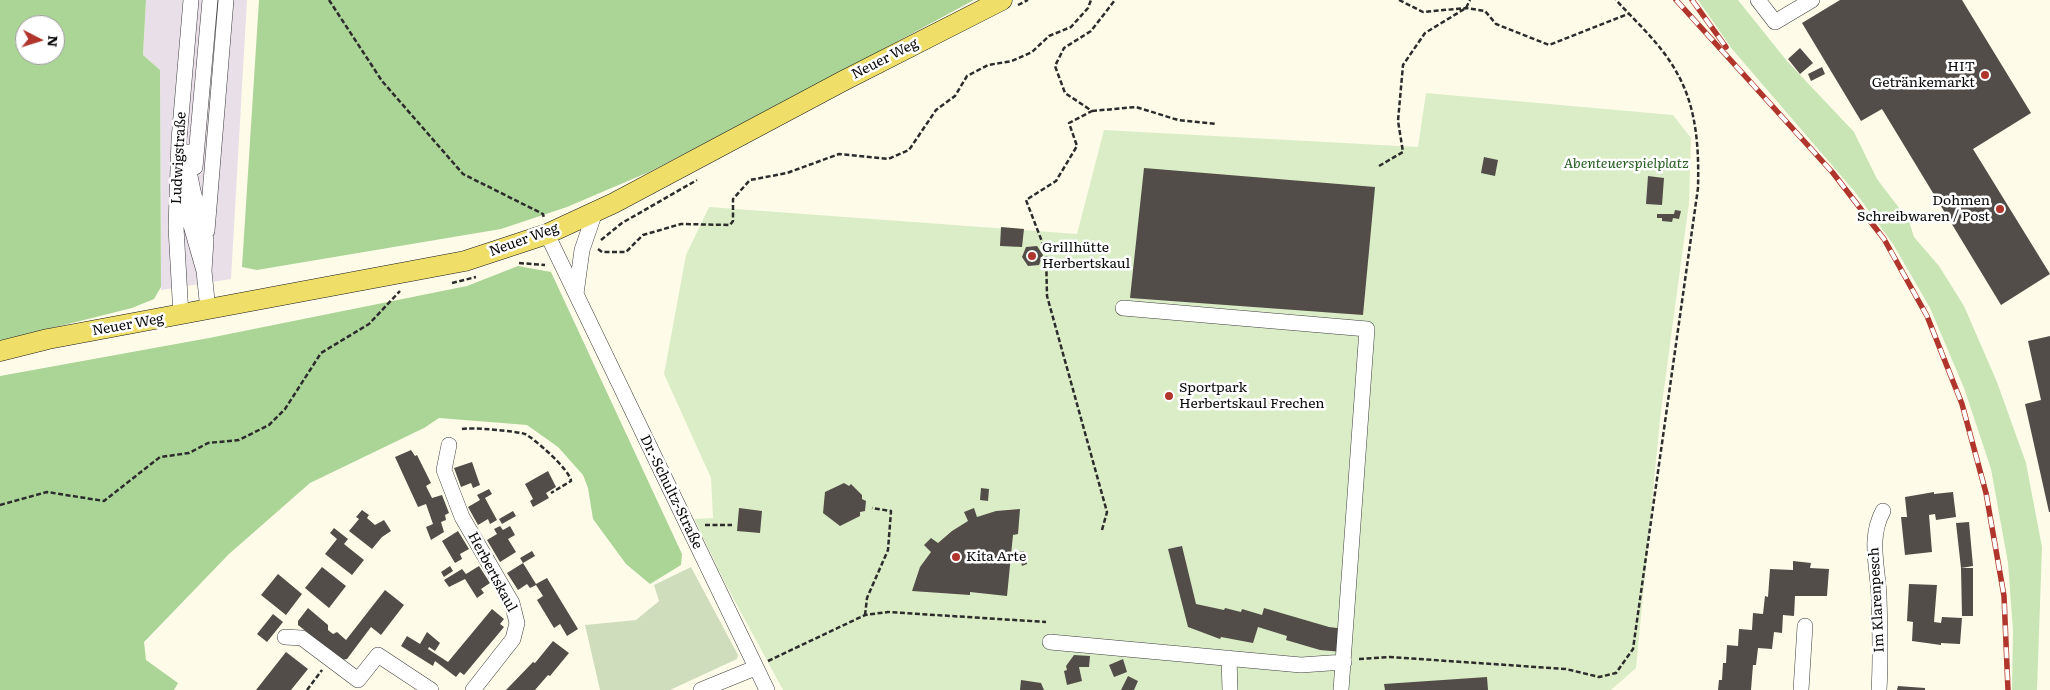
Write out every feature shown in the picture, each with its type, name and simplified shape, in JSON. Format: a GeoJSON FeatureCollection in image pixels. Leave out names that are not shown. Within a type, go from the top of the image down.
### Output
{"type":"FeatureCollection","features":[{"type":"Feature","properties":{"kind":"main road","name":"Neuer Weg"},"geometry":{"type":"LineString","coordinates":[[0,351],[57,338],[465,261],[547,234],[595,212],[1002,0]]}},
{"type":"Feature","properties":{"kind":"street","name":"Ludwigstraße"},"geometry":{"type":"LineString","coordinates":[[181,316],[176,228],[179,140],[191,0]]}},
{"type":"Feature","properties":{"kind":"street"},"geometry":{"type":"LineString","coordinates":[[201,0],[187,161],[206,240]]}},
{"type":"Feature","properties":{"kind":"street"},"geometry":{"type":"LineString","coordinates":[[193,190],[210,0]]}},
{"type":"Feature","properties":{"kind":"street"},"geometry":{"type":"LineString","coordinates":[[199,217],[218,0]]}},
{"type":"Feature","properties":{"kind":"street"},"geometry":{"type":"LineString","coordinates":[[208,310],[204,271],[226,0]]}},
{"type":"Feature","properties":{"kind":"street"},"geometry":{"type":"LineString","coordinates":[[1758,0],[1775,22],[1812,0]]}},
{"type":"Feature","properties":{"kind":"street"},"geometry":{"type":"LineString","coordinates":[[178,183],[204,271]]}},
{"type":"Feature","properties":{"kind":"street"},"geometry":{"type":"LineString","coordinates":[[576,294],[582,250],[595,212]]}},
{"type":"Feature","properties":{"kind":"street","name":"Dr.-Schultz-Straße"},"geometry":{"type":"LineString","coordinates":[[547,234],[767,690]]}},
{"type":"Feature","properties":{"kind":"street"},"geometry":{"type":"LineString","coordinates":[[1123,308],[1367,329],[1341,690]]}},
{"type":"Feature","properties":{"kind":"street","name":"Herbertskaul"},"geometry":{"type":"LineString","coordinates":[[449,445],[444,470],[462,517],[512,603],[517,623],[513,639],[473,690]]}},
{"type":"Feature","properties":{"kind":"street","name":"Im Klarenpesch"},"geometry":{"type":"LineString","coordinates":[[1879,690],[1879,595],[1874,537],[1877,523],[1883,511]]}},
{"type":"Feature","properties":{"kind":"street"},"geometry":{"type":"LineString","coordinates":[[1801,690],[1805,626]]}},
{"type":"Feature","properties":{"kind":"street"},"geometry":{"type":"LineString","coordinates":[[286,637],[302,638],[358,680],[378,655],[431,690]]}},
{"type":"Feature","properties":{"kind":"street"},"geometry":{"type":"LineString","coordinates":[[1050,642],[1301,665],[1344,662]]}},
{"type":"Feature","properties":{"kind":"street"},"geometry":{"type":"LineString","coordinates":[[1228,658],[1230,690]]}},
{"type":"Feature","properties":{"kind":"street"},"geometry":{"type":"LineString","coordinates":[[701,690],[755,668]]}},
{"type":"Feature","properties":{"kind":"path"},"geometry":{"type":"LineString","coordinates":[[329,0],[382,81],[463,174],[543,214],[547,234]]}},
{"type":"Feature","properties":{"kind":"path"},"geometry":{"type":"LineString","coordinates":[[591,245],[602,252],[626,252],[643,235],[681,224],[730,225],[734,220],[733,199],[750,180],[787,173],[839,154],[888,159],[909,150],[936,110],[955,96],[967,76],[988,65],[1012,61],[1032,52],[1049,36],[1071,27],[1088,8],[1091,0]]}},
{"type":"Feature","properties":{"kind":"path"},"geometry":{"type":"LineString","coordinates":[[1092,111],[1065,94],[1055,66],[1064,48],[1091,31],[1115,0]]}},
{"type":"Feature","properties":{"kind":"path"},"geometry":{"type":"LineString","coordinates":[[1399,0],[1423,12],[1466,8],[1485,11],[1496,24],[1549,45],[1628,14]]}},
{"type":"Feature","properties":{"kind":"path"},"geometry":{"type":"LineString","coordinates":[[1379,166],[1403,152],[1398,121],[1403,65],[1425,34],[1466,8],[1470,0]]}},
{"type":"Feature","properties":{"kind":"path"},"geometry":{"type":"LineString","coordinates":[[1344,662],[1361,658],[1389,657],[1566,669],[1599,677],[1616,673],[1633,648],[1698,188],[1699,151],[1694,118],[1678,74],[1657,44],[1616,0]]}},
{"type":"Feature","properties":{"kind":"path"},"geometry":{"type":"LineString","coordinates":[[1102,530],[1107,512],[1047,296],[1046,252],[1026,200],[1056,181],[1077,146],[1069,123],[1092,111],[1136,107],[1178,120],[1217,124]]}},
{"type":"Feature","properties":{"kind":"path"},"geometry":{"type":"LineString","coordinates":[[0,505],[47,492],[104,501],[160,457],[189,453],[208,443],[239,440],[269,425],[285,409],[321,353],[369,324],[402,289]]}},
{"type":"Feature","properties":{"kind":"path"},"geometry":{"type":"LineString","coordinates":[[462,429],[524,434],[567,469],[571,477],[571,481],[551,493]]}},
{"type":"Feature","properties":{"kind":"path"},"geometry":{"type":"LineString","coordinates":[[865,615],[867,598],[888,550],[890,511],[872,508]]}},
{"type":"Feature","properties":{"kind":"path"},"geometry":{"type":"LineString","coordinates":[[689,531],[706,525],[732,524]]}},
{"type":"Feature","properties":{"kind":"path"},"geometry":{"type":"LineString","coordinates":[[755,668],[865,615],[888,612],[1046,622]]}},
{"type":"Feature","properties":{"kind":"path"},"geometry":{"type":"LineString","coordinates":[[307,690],[330,659]]}},
{"type":"Feature","properties":{"kind":"shaded area"},"geometry":{"type":"Polygon","coordinates":[[[146,0],[247,0],[231,279],[161,290],[160,70],[143,55],[146,0]]]}},
{"type":"Feature","properties":{"kind":"green space"},"geometry":{"type":"Polygon","coordinates":[[[0,0],[146,0],[143,55],[160,70],[161,287],[154,299],[132,308],[0,341],[0,0]]]}},
{"type":"Feature","properties":{"kind":"green space"},"geometry":{"type":"Polygon","coordinates":[[[259,0],[974,0],[804,92],[649,172],[567,207],[501,229],[257,270],[242,267],[259,0]]]}},
{"type":"Feature","properties":{"kind":"green space"},"geometry":{"type":"Polygon","coordinates":[[[1698,0],[1738,0],[1787,61],[1854,132],[1877,179],[1909,221],[1914,237],[1939,266],[1964,306],[1997,382],[2026,463],[2042,547],[2037,690],[2012,690],[2013,631],[2008,563],[1991,469],[1964,388],[1930,308],[1893,244],[1855,192],[1732,49],[1698,0]]]}},
{"type":"Feature","properties":{"kind":"green space","name":"Sportpark Herbertskaul Frechen"},"geometry":{"type":"Polygon","coordinates":[[[1426,93],[1673,115],[1691,138],[1689,203],[1660,419],[1636,668],[1611,690],[783,690],[725,583],[694,519],[713,518],[711,478],[664,374],[686,255],[709,207],[1077,234],[1104,130],[1418,147],[1426,93]]]}},
{"type":"Feature","properties":{"kind":"green space"},"geometry":{"type":"Polygon","coordinates":[[[518,266],[551,272],[682,554],[681,565],[650,584],[626,564],[593,519],[588,488],[583,475],[558,447],[527,425],[439,418],[424,428],[310,483],[229,554],[144,642],[146,660],[178,683],[174,690],[0,690],[0,376],[209,338],[467,286],[518,266]]]}},
{"type":"Feature","properties":{"kind":"green space"},"geometry":{"type":"Polygon","coordinates":[[[691,567],[738,655],[737,659],[670,690],[600,690],[585,625],[636,620],[659,601],[654,585],[691,567]]]}},
{"type":"Feature","properties":{"kind":"building"},"geometry":{"type":"Polygon","coordinates":[[[1840,0],[1962,0],[2031,113],[1973,149],[2050,274],[2001,305],[1882,109],[1861,121],[1802,23],[1840,0]]]}},
{"type":"Feature","properties":{"kind":"building"},"geometry":{"type":"Polygon","coordinates":[[[1800,48],[1813,63],[1800,74],[1788,59],[1800,48]]]}},
{"type":"Feature","properties":{"kind":"building"},"geometry":{"type":"Polygon","coordinates":[[[1822,67],[1825,74],[1811,81],[1808,74],[1822,67]]]}},
{"type":"Feature","properties":{"kind":"building"},"geometry":{"type":"Polygon","coordinates":[[[1484,157],[1498,160],[1495,176],[1481,173],[1484,157]]]}},
{"type":"Feature","properties":{"kind":"building"},"geometry":{"type":"Polygon","coordinates":[[[1144,168],[1375,187],[1363,315],[1130,298],[1144,168]]]}},
{"type":"Feature","properties":{"kind":"building"},"geometry":{"type":"Polygon","coordinates":[[[1648,176],[1664,178],[1662,205],[1646,204],[1648,176]]]}},
{"type":"Feature","properties":{"kind":"building"},"geometry":{"type":"Polygon","coordinates":[[[1675,210],[1681,211],[1679,219],[1673,218],[1672,222],[1662,221],[1662,218],[1657,218],[1657,214],[1674,214],[1675,210]]]}},
{"type":"Feature","properties":{"kind":"building"},"geometry":{"type":"Polygon","coordinates":[[[1001,227],[1024,229],[1022,247],[1000,246],[1001,227]]]}},
{"type":"Feature","properties":{"kind":"building","name":"Grillhütte Herbertskaul"},"geometry":{"type":"Polygon","coordinates":[[[1037,246],[1043,255],[1039,265],[1028,266],[1022,257],[1026,247],[1037,246]]]}},
{"type":"Feature","properties":{"kind":"building"},"geometry":{"type":"Polygon","coordinates":[[[2050,336],[2049,512],[2025,404],[2041,400],[2028,341],[2050,336]]]}},
{"type":"Feature","properties":{"kind":"building"},"geometry":{"type":"Polygon","coordinates":[[[411,450],[415,456],[417,455],[431,483],[426,486],[432,498],[442,495],[449,513],[445,515],[446,520],[441,522],[444,532],[431,540],[426,527],[433,524],[426,504],[418,507],[395,457],[411,450]]]}},
{"type":"Feature","properties":{"kind":"building"},"geometry":{"type":"Polygon","coordinates":[[[472,462],[480,485],[473,488],[471,483],[461,487],[454,468],[472,462]]]}},
{"type":"Feature","properties":{"kind":"building"},"geometry":{"type":"Polygon","coordinates":[[[548,471],[556,487],[546,493],[549,498],[533,507],[530,501],[533,499],[525,484],[548,471]]]}},
{"type":"Feature","properties":{"kind":"building"},"geometry":{"type":"Polygon","coordinates":[[[844,483],[849,486],[851,484],[862,495],[862,499],[866,501],[865,511],[860,512],[860,516],[840,526],[823,513],[825,492],[844,483]]]}},
{"type":"Feature","properties":{"kind":"building"},"geometry":{"type":"Polygon","coordinates":[[[981,488],[989,489],[988,501],[980,500],[981,488]]]}},
{"type":"Feature","properties":{"kind":"building"},"geometry":{"type":"Polygon","coordinates":[[[489,489],[492,494],[485,498],[497,520],[490,524],[488,519],[478,525],[468,507],[480,500],[477,495],[489,489]]]}},
{"type":"Feature","properties":{"kind":"building"},"geometry":{"type":"Polygon","coordinates":[[[1934,492],[1934,494],[1953,492],[1956,517],[1936,520],[1935,514],[1929,515],[1932,552],[1905,555],[1901,517],[1907,517],[1905,497],[1934,492]]]}},
{"type":"Feature","properties":{"kind":"building"},"geometry":{"type":"Polygon","coordinates":[[[739,508],[762,511],[760,533],[737,531],[739,508]]]}},
{"type":"Feature","properties":{"kind":"building"},"geometry":{"type":"Polygon","coordinates":[[[974,508],[977,517],[996,511],[1020,509],[1018,534],[1013,535],[1007,596],[970,592],[970,595],[912,591],[920,567],[931,552],[924,545],[931,538],[938,543],[968,521],[964,512],[974,508]]]}},
{"type":"Feature","properties":{"kind":"building"},"geometry":{"type":"Polygon","coordinates":[[[362,510],[369,515],[367,518],[375,525],[384,520],[391,531],[382,537],[372,549],[349,531],[359,519],[356,517],[362,510]]]}},
{"type":"Feature","properties":{"kind":"building"},"geometry":{"type":"Polygon","coordinates":[[[513,511],[516,516],[502,524],[499,519],[513,511]]]}},
{"type":"Feature","properties":{"kind":"building"},"geometry":{"type":"Polygon","coordinates":[[[1969,522],[1973,566],[1961,568],[1956,523],[1969,522]]]}},
{"type":"Feature","properties":{"kind":"building"},"geometry":{"type":"Polygon","coordinates":[[[500,526],[503,530],[510,526],[515,535],[508,539],[516,552],[500,562],[487,540],[497,534],[494,529],[500,526]]]}},
{"type":"Feature","properties":{"kind":"building"},"geometry":{"type":"Polygon","coordinates":[[[334,528],[348,539],[344,544],[364,560],[352,575],[325,554],[337,539],[330,533],[334,528]]]}},
{"type":"Feature","properties":{"kind":"building"},"geometry":{"type":"Polygon","coordinates":[[[458,531],[469,549],[460,554],[462,559],[455,563],[442,541],[458,531]]]}},
{"type":"Feature","properties":{"kind":"building"},"geometry":{"type":"Polygon","coordinates":[[[1182,546],[1196,604],[1241,612],[1242,609],[1262,615],[1264,608],[1329,627],[1345,629],[1342,652],[1320,650],[1286,640],[1287,636],[1258,627],[1253,643],[1221,637],[1220,639],[1188,627],[1168,549],[1182,546]]]}},
{"type":"Feature","properties":{"kind":"building"},"geometry":{"type":"Polygon","coordinates":[[[532,551],[535,556],[523,563],[520,558],[532,551]]]}},
{"type":"Feature","properties":{"kind":"building"},"geometry":{"type":"Polygon","coordinates":[[[1024,551],[1027,564],[1022,566],[1019,552],[1024,551]]]}},
{"type":"Feature","properties":{"kind":"building"},"geometry":{"type":"Polygon","coordinates":[[[1793,561],[1811,563],[1810,568],[1829,569],[1827,596],[1795,596],[1794,616],[1783,615],[1782,633],[1774,632],[1772,649],[1758,648],[1756,665],[1753,665],[1751,690],[1718,690],[1719,680],[1722,680],[1723,663],[1726,663],[1727,645],[1738,646],[1739,629],[1752,630],[1753,613],[1763,614],[1765,596],[1768,597],[1770,569],[1793,570],[1793,561]]]}},
{"type":"Feature","properties":{"kind":"building"},"geometry":{"type":"Polygon","coordinates":[[[523,563],[536,584],[547,578],[578,629],[567,636],[560,624],[554,628],[537,600],[543,596],[536,585],[530,588],[527,584],[518,590],[507,573],[523,563]]]}},
{"type":"Feature","properties":{"kind":"building"},"geometry":{"type":"Polygon","coordinates":[[[450,566],[453,571],[444,577],[441,572],[450,566]]]}},
{"type":"Feature","properties":{"kind":"building"},"geometry":{"type":"Polygon","coordinates":[[[479,566],[490,583],[481,589],[484,593],[477,598],[465,579],[449,587],[444,580],[462,569],[466,574],[479,566]]]}},
{"type":"Feature","properties":{"kind":"building"},"geometry":{"type":"Polygon","coordinates":[[[322,567],[346,586],[329,608],[305,588],[322,567]]]}},
{"type":"Feature","properties":{"kind":"building"},"geometry":{"type":"Polygon","coordinates":[[[1961,568],[1973,568],[1973,616],[1962,616],[1961,568]]]}},
{"type":"Feature","properties":{"kind":"building"},"geometry":{"type":"Polygon","coordinates":[[[278,574],[302,594],[286,615],[261,595],[278,574]]]}},
{"type":"Feature","properties":{"kind":"building"},"geometry":{"type":"Polygon","coordinates":[[[1909,584],[1937,585],[1934,622],[1941,623],[1942,617],[1962,618],[1960,644],[1941,643],[1941,645],[1912,641],[1913,622],[1907,621],[1909,584]]]}},
{"type":"Feature","properties":{"kind":"building"},"geometry":{"type":"Polygon","coordinates":[[[385,590],[404,605],[381,635],[371,627],[347,659],[342,660],[298,625],[298,621],[308,608],[328,625],[328,630],[333,634],[337,632],[346,640],[385,590]]]}},
{"type":"Feature","properties":{"kind":"building"},"geometry":{"type":"Polygon","coordinates":[[[492,609],[504,619],[500,624],[504,627],[464,675],[460,672],[456,677],[435,661],[433,666],[401,646],[407,636],[420,644],[427,632],[440,643],[435,651],[429,647],[428,649],[448,662],[492,609]]]}},
{"type":"Feature","properties":{"kind":"building"},"geometry":{"type":"Polygon","coordinates":[[[273,614],[283,622],[267,642],[257,634],[273,614]]]}},
{"type":"Feature","properties":{"kind":"building"},"geometry":{"type":"Polygon","coordinates":[[[553,641],[569,653],[550,676],[548,675],[535,690],[506,690],[533,662],[535,663],[553,641]]]}},
{"type":"Feature","properties":{"kind":"building"},"geometry":{"type":"Polygon","coordinates":[[[286,652],[308,669],[291,690],[256,690],[286,652]]]}},
{"type":"Feature","properties":{"kind":"building"},"geometry":{"type":"Polygon","coordinates":[[[1074,655],[1090,656],[1089,667],[1079,667],[1082,681],[1067,685],[1064,671],[1067,670],[1066,666],[1074,655]]]}},
{"type":"Feature","properties":{"kind":"building"},"geometry":{"type":"Polygon","coordinates":[[[1123,659],[1127,672],[1114,677],[1109,665],[1123,659]]]}},
{"type":"Feature","properties":{"kind":"building"},"geometry":{"type":"Polygon","coordinates":[[[1128,676],[1138,681],[1134,690],[1121,690],[1128,676]]]}},
{"type":"Feature","properties":{"kind":"building"},"geometry":{"type":"Polygon","coordinates":[[[1487,677],[1488,690],[1385,690],[1384,684],[1487,677]]]}},
{"type":"Feature","properties":{"kind":"building"},"geometry":{"type":"Polygon","coordinates":[[[1021,680],[1041,683],[1044,690],[1020,690],[1021,680]]]}},
{"type":"Feature","properties":{"kind":"building"},"geometry":{"type":"Polygon","coordinates":[[[1898,686],[1925,688],[1925,690],[1897,690],[1898,686]]]}},
{"type":"Feature","properties":{"kind":"railway"},"geometry":{"type":"LineString","coordinates":[[1676,0],[1833,173],[1884,239],[1927,316],[1962,404],[1986,493],[2004,596],[2008,690]]}},
{"type":"Feature","properties":{"kind":"railway"},"geometry":{"type":"LineString","coordinates":[[1692,0],[1726,47]]}},
{"type":"Feature","properties":{"kind":"place","name":"HIT Getränkemarkt"},"geometry":{"type":"Point","coordinates":[1985,75]}},
{"type":"Feature","properties":{"kind":"place","name":"Dohmen Schreibwaren / Post"},"geometry":{"type":"Point","coordinates":[2000,209]}},
{"type":"Feature","properties":{"kind":"place","name":"Grillhütte Herbertskaul"},"geometry":{"type":"Point","coordinates":[1032,256]}},
{"type":"Feature","properties":{"kind":"place","name":"Sportpark Herbertskaul Frechen"},"geometry":{"type":"Point","coordinates":[1169,396]}},
{"type":"Feature","properties":{"kind":"place","name":"Kita Arte"},"geometry":{"type":"Point","coordinates":[956,557]}},
{"type":"Feature","properties":{"kind":"park label","name":"Abenteuerspielplatz"},"geometry":{"type":"Point","coordinates":[1626,164]}}]}
